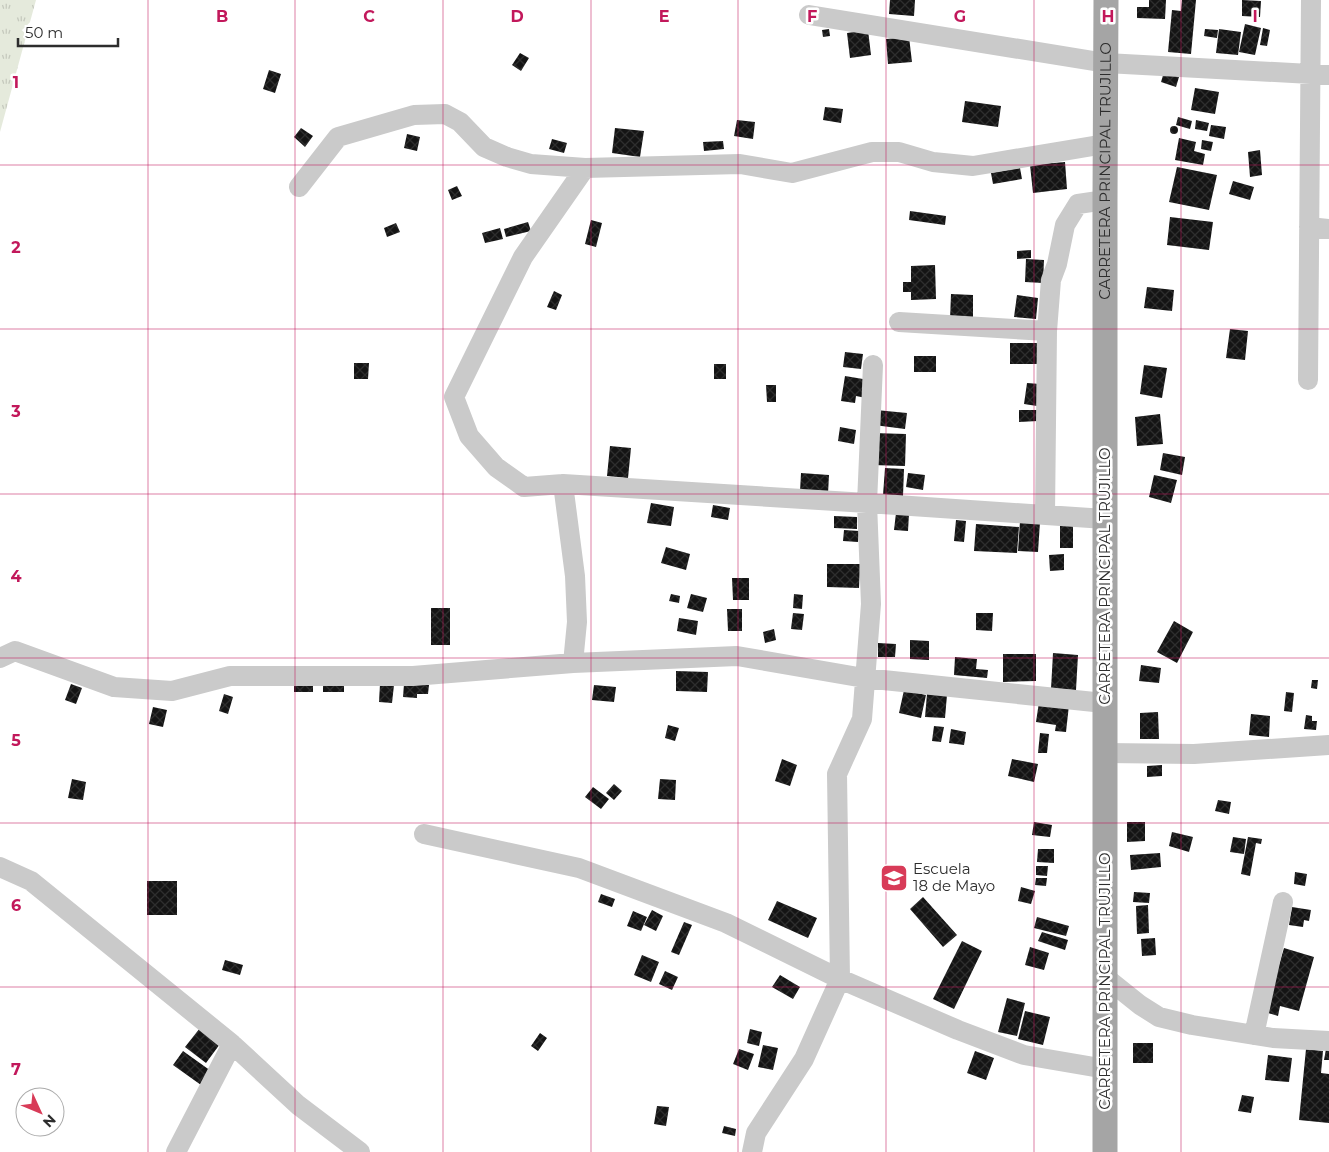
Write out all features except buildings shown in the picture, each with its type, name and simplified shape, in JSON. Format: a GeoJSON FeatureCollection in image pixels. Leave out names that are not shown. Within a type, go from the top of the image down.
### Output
{"type":"FeatureCollection","features":[{"type":"Feature","properties":{"kind":"main road","name":"CARRETERA PRINCIPAL TRUJILLO"},"geometry":{"type":"LineString","coordinates":[[1105,1152],[1104,200],[1106,0]]}},
{"type":"Feature","properties":{"kind":"street"},"geometry":{"type":"LineString","coordinates":[[1308,380],[1309,227],[1320,74],[1311,0]]}},
{"type":"Feature","properties":{"kind":"street"},"geometry":{"type":"LineString","coordinates":[[809,15],[1106,62],[1320,74]]}},
{"type":"Feature","properties":{"kind":"street"},"geometry":{"type":"LineString","coordinates":[[299,187],[338,137],[414,115],[445,114],[460,122],[484,146],[507,157],[531,164],[585,168],[740,164],[792,173],[872,152],[899,152],[933,162],[973,166],[1105,144]]}},
{"type":"Feature","properties":{"kind":"street"},"geometry":{"type":"LineString","coordinates":[[585,168],[524,257],[454,397],[469,436],[496,466],[524,487],[564,484],[1105,520]]}},
{"type":"Feature","properties":{"kind":"street"},"geometry":{"type":"LineString","coordinates":[[1045,515],[1047,331],[1051,280],[1057,264],[1065,225],[1078,204],[1104,200]]}},
{"type":"Feature","properties":{"kind":"street"},"geometry":{"type":"LineString","coordinates":[[1309,227],[1329,229]]}},
{"type":"Feature","properties":{"kind":"street"},"geometry":{"type":"LineString","coordinates":[[899,322],[1047,331]]}},
{"type":"Feature","properties":{"kind":"street"},"geometry":{"type":"LineString","coordinates":[[752,1152],[756,1133],[804,1059],[840,979],[837,774],[862,719],[871,604],[867,503],[873,365]]}},
{"type":"Feature","properties":{"kind":"street"},"geometry":{"type":"LineString","coordinates":[[564,484],[575,576],[577,622],[573,663]]}},
{"type":"Feature","properties":{"kind":"street"},"geometry":{"type":"LineString","coordinates":[[0,658],[15,651],[114,687],[172,691],[230,676],[413,676],[573,663],[737,656],[864,678],[1104,703]]}},
{"type":"Feature","properties":{"kind":"street"},"geometry":{"type":"LineString","coordinates":[[1105,753],[1194,754],[1329,745]]}},
{"type":"Feature","properties":{"kind":"street"},"geometry":{"type":"LineString","coordinates":[[424,834],[579,868],[726,923],[840,979],[958,1030],[1024,1055],[1106,1069]]}},
{"type":"Feature","properties":{"kind":"street"},"geometry":{"type":"LineString","coordinates":[[0,867],[31,880],[232,1044],[298,1105],[360,1152]]}},
{"type":"Feature","properties":{"kind":"street"},"geometry":{"type":"LineString","coordinates":[[1254,1035],[1283,902]]}},
{"type":"Feature","properties":{"kind":"street"},"geometry":{"type":"LineString","coordinates":[[1105,977],[1140,1005],[1159,1017],[1192,1025],[1273,1038],[1329,1041]]}},
{"type":"Feature","properties":{"kind":"street"},"geometry":{"type":"LineString","coordinates":[[176,1152],[232,1044]]}},
{"type":"Feature","properties":{"kind":"green space"},"geometry":{"type":"Polygon","coordinates":[[[0,0],[36,0],[0,132],[0,0]]]}},
{"type":"Feature","properties":{"kind":"place","name":"Escuela 18 de Mayo"},"geometry":{"type":"Point","coordinates":[894,878]}}]}
